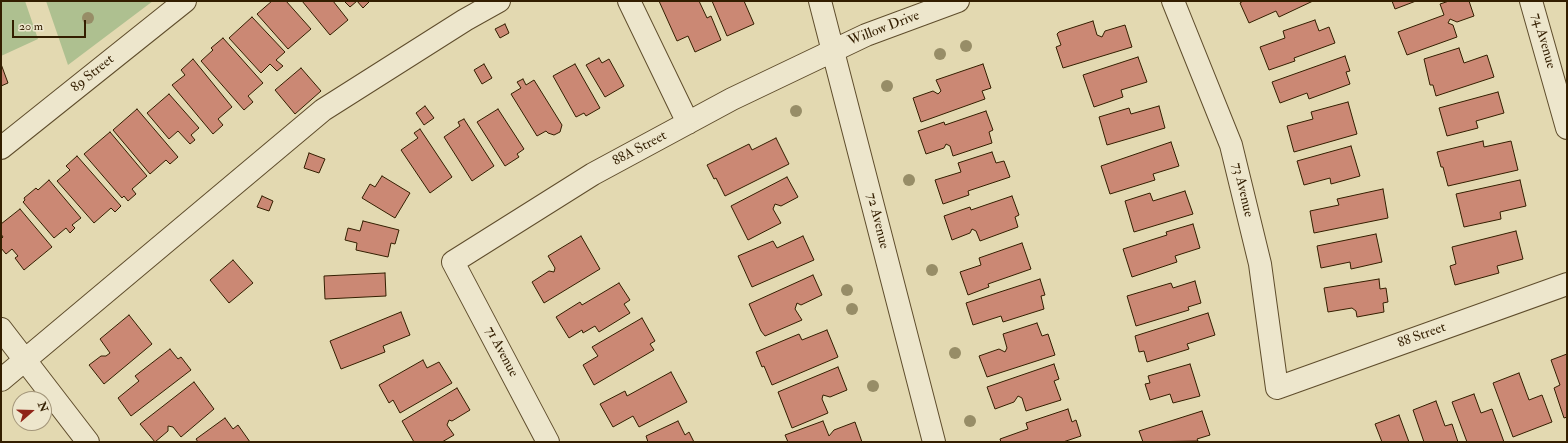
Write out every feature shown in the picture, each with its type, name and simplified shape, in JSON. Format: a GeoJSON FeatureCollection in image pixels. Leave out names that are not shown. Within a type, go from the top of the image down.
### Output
{"type":"FeatureCollection","features":[{"type":"Feature","properties":{"kind":"street","name":"89 Street"},"geometry":{"type":"LineString","coordinates":[[1,148],[185,1]]}},
{"type":"Feature","properties":{"kind":"street"},"geometry":{"type":"LineString","coordinates":[[1,380],[323,110],[465,20],[499,1]]}},
{"type":"Feature","properties":{"kind":"street"},"geometry":{"type":"LineString","coordinates":[[629,1],[688,123]]}},
{"type":"Feature","properties":{"kind":"street","name":"72 Avenue"},"geometry":{"type":"LineString","coordinates":[[820,1],[934,442]]}},
{"type":"Feature","properties":{"kind":"street","name":"Willow Drive"},"geometry":{"type":"LineString","coordinates":[[833,49],[866,35],[958,1]]}},
{"type":"Feature","properties":{"kind":"street","name":"73 Avenue"},"geometry":{"type":"LineString","coordinates":[[1173,1],[1231,145],[1260,264],[1278,388]]}},
{"type":"Feature","properties":{"kind":"street","name":"74 Avenue"},"geometry":{"type":"LineString","coordinates":[[1531,1],[1567,128]]}},
{"type":"Feature","properties":{"kind":"street","name":"88A Street"},"geometry":{"type":"LineString","coordinates":[[453,262],[593,174],[688,123],[833,49]]}},
{"type":"Feature","properties":{"kind":"street","name":"71 Avenue"},"geometry":{"type":"LineString","coordinates":[[453,262],[548,442]]}},
{"type":"Feature","properties":{"kind":"street","name":"88 Street"},"geometry":{"type":"LineString","coordinates":[[1278,388],[1567,284]]}},
{"type":"Feature","properties":{"kind":"street"},"geometry":{"type":"LineString","coordinates":[[1,329],[88,442]]}},
{"type":"Feature","properties":{"kind":"green space"},"geometry":{"type":"Polygon","coordinates":[[[1,1],[25,1],[38,39],[1,56],[1,1]]]}},
{"type":"Feature","properties":{"kind":"green space"},"geometry":{"type":"Polygon","coordinates":[[[46,1],[153,1],[68,65],[46,1]]]}},
{"type":"Feature","properties":{"kind":"building"},"geometry":{"type":"Polygon","coordinates":[[[272,1],[286,1],[311,29],[288,49],[257,14],[272,1]]]}},
{"type":"Feature","properties":{"kind":"building"},"geometry":{"type":"Polygon","coordinates":[[[302,1],[333,1],[348,20],[330,35],[302,1]]]}},
{"type":"Feature","properties":{"kind":"building"},"geometry":{"type":"Polygon","coordinates":[[[344,1],[357,1],[350,7],[344,1]]]}},
{"type":"Feature","properties":{"kind":"building"},"geometry":{"type":"Polygon","coordinates":[[[357,1],[370,1],[363,8],[357,1]]]}},
{"type":"Feature","properties":{"kind":"building"},"geometry":{"type":"Polygon","coordinates":[[[659,1],[699,1],[707,18],[711,16],[721,40],[695,52],[688,36],[677,41],[659,1]]]}},
{"type":"Feature","properties":{"kind":"building"},"geometry":{"type":"Polygon","coordinates":[[[712,1],[744,1],[754,24],[727,36],[712,1]]]}},
{"type":"Feature","properties":{"kind":"building"},"geometry":{"type":"Polygon","coordinates":[[[1243,1],[1313,1],[1279,17],[1276,11],[1249,23],[1240,3],[1243,1]]]}},
{"type":"Feature","properties":{"kind":"building"},"geometry":{"type":"Polygon","coordinates":[[[1392,1],[1416,1],[1395,9],[1392,1]]]}},
{"type":"Feature","properties":{"kind":"building"},"geometry":{"type":"Polygon","coordinates":[[[1449,1],[1469,1],[1474,16],[1457,22],[1450,19],[1448,23],[1453,25],[1457,37],[1407,55],[1398,32],[1444,15],[1440,4],[1449,1]]]}},
{"type":"Feature","properties":{"kind":"building"},"geometry":{"type":"Polygon","coordinates":[[[252,17],[285,52],[276,60],[283,66],[277,71],[270,64],[261,73],[229,38],[252,17]]]}},
{"type":"Feature","properties":{"kind":"building"},"geometry":{"type":"Polygon","coordinates":[[[1315,20],[1319,31],[1329,27],[1335,43],[1294,58],[1295,61],[1269,70],[1260,47],[1285,38],[1283,31],[1315,20]]]}},
{"type":"Feature","properties":{"kind":"building"},"geometry":{"type":"Polygon","coordinates":[[[1093,21],[1097,35],[1102,37],[1105,31],[1125,25],[1132,47],[1063,68],[1056,47],[1061,45],[1057,34],[1059,32],[1093,21]]]}},
{"type":"Feature","properties":{"kind":"building"},"geometry":{"type":"Polygon","coordinates":[[[505,24],[509,33],[500,38],[495,29],[505,24]]]}},
{"type":"Feature","properties":{"kind":"building"},"geometry":{"type":"Polygon","coordinates":[[[223,38],[263,83],[248,96],[253,102],[244,110],[201,61],[213,50],[211,48],[223,38]]]}},
{"type":"Feature","properties":{"kind":"building"},"geometry":{"type":"Polygon","coordinates":[[[1459,48],[1464,63],[1487,55],[1494,77],[1436,96],[1433,85],[1430,85],[1424,59],[1459,48]]]}},
{"type":"Feature","properties":{"kind":"building"},"geometry":{"type":"Polygon","coordinates":[[[1345,56],[1350,71],[1346,72],[1350,84],[1309,99],[1307,93],[1280,103],[1272,82],[1345,56]]]}},
{"type":"Feature","properties":{"kind":"building"},"geometry":{"type":"Polygon","coordinates":[[[1138,57],[1147,82],[1121,90],[1123,97],[1094,107],[1083,75],[1138,57]]]}},
{"type":"Feature","properties":{"kind":"building"},"geometry":{"type":"Polygon","coordinates":[[[599,58],[602,63],[609,59],[624,86],[605,97],[586,65],[599,58]]]}},
{"type":"Feature","properties":{"kind":"building"},"geometry":{"type":"Polygon","coordinates":[[[193,59],[232,107],[218,119],[223,125],[213,134],[172,85],[185,75],[181,70],[193,59]]]}},
{"type":"Feature","properties":{"kind":"building"},"geometry":{"type":"Polygon","coordinates":[[[1,64],[8,83],[1,86],[1,64]]]}},
{"type":"Feature","properties":{"kind":"building"},"geometry":{"type":"Polygon","coordinates":[[[484,64],[492,78],[482,84],[474,70],[484,64]]]}},
{"type":"Feature","properties":{"kind":"building"},"geometry":{"type":"Polygon","coordinates":[[[575,64],[600,108],[586,116],[584,113],[576,117],[553,76],[575,64]]]}},
{"type":"Feature","properties":{"kind":"building"},"geometry":{"type":"Polygon","coordinates":[[[983,64],[991,88],[982,91],[985,99],[921,122],[913,98],[933,91],[938,94],[941,91],[936,80],[983,64]]]}},
{"type":"Feature","properties":{"kind":"building"},"geometry":{"type":"Polygon","coordinates":[[[301,68],[321,91],[295,114],[275,90],[301,68]]]}},
{"type":"Feature","properties":{"kind":"building"},"geometry":{"type":"Polygon","coordinates":[[[523,79],[526,85],[534,80],[562,125],[560,132],[554,135],[546,131],[537,136],[511,94],[521,88],[517,82],[523,79]]]}},
{"type":"Feature","properties":{"kind":"building"},"geometry":{"type":"Polygon","coordinates":[[[1498,92],[1504,113],[1476,121],[1478,128],[1447,136],[1439,108],[1498,92]]]}},
{"type":"Feature","properties":{"kind":"building"},"geometry":{"type":"Polygon","coordinates":[[[169,94],[199,128],[191,135],[195,140],[190,144],[178,131],[169,139],[147,113],[169,94]]]}},
{"type":"Feature","properties":{"kind":"building"},"geometry":{"type":"Polygon","coordinates":[[[1348,102],[1357,134],[1294,152],[1287,126],[1313,119],[1311,112],[1348,102]]]}},
{"type":"Feature","properties":{"kind":"building"},"geometry":{"type":"Polygon","coordinates":[[[425,106],[434,118],[424,125],[416,113],[425,106]]]}},
{"type":"Feature","properties":{"kind":"building"},"geometry":{"type":"Polygon","coordinates":[[[1159,106],[1165,128],[1107,145],[1099,117],[1129,108],[1131,114],[1159,106]]]}},
{"type":"Feature","properties":{"kind":"building"},"geometry":{"type":"Polygon","coordinates":[[[137,109],[178,157],[170,164],[166,160],[150,174],[113,130],[137,109]]]}},
{"type":"Feature","properties":{"kind":"building"},"geometry":{"type":"Polygon","coordinates":[[[498,109],[524,149],[517,154],[519,157],[505,166],[477,122],[498,109]]]}},
{"type":"Feature","properties":{"kind":"building"},"geometry":{"type":"Polygon","coordinates":[[[986,111],[993,130],[989,132],[992,143],[953,156],[950,146],[946,144],[944,148],[926,154],[918,131],[944,122],[945,125],[986,111]]]}},
{"type":"Feature","properties":{"kind":"building"},"geometry":{"type":"Polygon","coordinates":[[[464,119],[494,166],[472,181],[444,137],[460,126],[458,122],[464,119]]]}},
{"type":"Feature","properties":{"kind":"building"},"geometry":{"type":"Polygon","coordinates":[[[420,129],[452,177],[430,193],[401,150],[418,138],[414,133],[420,129]]]}},
{"type":"Feature","properties":{"kind":"building"},"geometry":{"type":"Polygon","coordinates":[[[110,132],[147,176],[132,189],[136,194],[128,201],[124,196],[122,198],[84,154],[110,132]]]}},
{"type":"Feature","properties":{"kind":"building"},"geometry":{"type":"Polygon","coordinates":[[[776,138],[789,164],[725,196],[716,178],[714,179],[707,165],[749,144],[752,150],[776,138]]]}},
{"type":"Feature","properties":{"kind":"building"},"geometry":{"type":"Polygon","coordinates":[[[1483,141],[1484,147],[1511,141],[1518,170],[1448,186],[1437,152],[1483,141]]]}},
{"type":"Feature","properties":{"kind":"building"},"geometry":{"type":"Polygon","coordinates":[[[1171,142],[1179,166],[1153,174],[1155,180],[1110,194],[1101,166],[1171,142]]]}},
{"type":"Feature","properties":{"kind":"building"},"geometry":{"type":"Polygon","coordinates":[[[1351,146],[1360,176],[1331,184],[1330,178],[1304,185],[1297,161],[1351,146]]]}},
{"type":"Feature","properties":{"kind":"building"},"geometry":{"type":"Polygon","coordinates":[[[992,152],[996,163],[1004,161],[1010,177],[968,191],[969,195],[943,204],[935,180],[961,172],[958,163],[992,152]]]}},
{"type":"Feature","properties":{"kind":"building"},"geometry":{"type":"Polygon","coordinates":[[[309,153],[325,159],[319,173],[304,168],[309,153]]]}},
{"type":"Feature","properties":{"kind":"building"},"geometry":{"type":"Polygon","coordinates":[[[77,156],[121,206],[115,212],[111,208],[94,223],[57,181],[70,170],[66,166],[77,156]]]}},
{"type":"Feature","properties":{"kind":"building"},"geometry":{"type":"Polygon","coordinates":[[[382,176],[410,193],[395,218],[362,198],[370,184],[375,187],[382,176]]]}},
{"type":"Feature","properties":{"kind":"building"},"geometry":{"type":"Polygon","coordinates":[[[787,177],[798,197],[781,206],[775,204],[773,209],[781,223],[748,240],[731,206],[787,177]]]}},
{"type":"Feature","properties":{"kind":"building"},"geometry":{"type":"Polygon","coordinates":[[[49,180],[81,218],[72,225],[75,228],[70,233],[66,228],[54,238],[23,202],[25,200],[24,198],[36,188],[38,190],[49,180]]]}},
{"type":"Feature","properties":{"kind":"building"},"geometry":{"type":"Polygon","coordinates":[[[1520,180],[1526,206],[1500,212],[1501,219],[1464,227],[1456,194],[1520,180]]]}},
{"type":"Feature","properties":{"kind":"building"},"geometry":{"type":"Polygon","coordinates":[[[1383,189],[1388,218],[1314,233],[1310,211],[1339,205],[1337,199],[1383,189]]]}},
{"type":"Feature","properties":{"kind":"building"},"geometry":{"type":"Polygon","coordinates":[[[1185,191],[1193,214],[1134,232],[1125,201],[1150,193],[1153,201],[1185,191]]]}},
{"type":"Feature","properties":{"kind":"building"},"geometry":{"type":"Polygon","coordinates":[[[262,196],[273,201],[269,211],[257,207],[262,196]]]}},
{"type":"Feature","properties":{"kind":"building"},"geometry":{"type":"Polygon","coordinates":[[[1012,196],[1019,215],[1015,217],[1018,227],[980,241],[976,231],[972,229],[970,233],[952,240],[944,216],[970,207],[971,210],[1012,196]]]}},
{"type":"Feature","properties":{"kind":"building"},"geometry":{"type":"Polygon","coordinates":[[[20,209],[52,247],[24,270],[15,258],[18,256],[12,249],[6,254],[1,248],[1,239],[3,237],[1,234],[1,224],[20,209]]]}},
{"type":"Feature","properties":{"kind":"building"},"geometry":{"type":"Polygon","coordinates":[[[363,221],[399,230],[395,244],[391,243],[388,257],[356,250],[357,243],[345,240],[348,228],[360,231],[363,221]]]}},
{"type":"Feature","properties":{"kind":"building"},"geometry":{"type":"Polygon","coordinates":[[[1193,224],[1200,248],[1175,256],[1177,262],[1132,277],[1123,249],[1167,235],[1166,232],[1193,224]]]}},
{"type":"Feature","properties":{"kind":"building"},"geometry":{"type":"Polygon","coordinates":[[[1516,231],[1523,259],[1497,266],[1499,273],[1455,285],[1450,266],[1456,264],[1452,247],[1516,231]]]}},
{"type":"Feature","properties":{"kind":"building"},"geometry":{"type":"Polygon","coordinates":[[[1376,234],[1382,262],[1351,269],[1350,262],[1321,268],[1317,246],[1376,234]]]}},
{"type":"Feature","properties":{"kind":"building"},"geometry":{"type":"Polygon","coordinates":[[[581,236],[600,269],[544,303],[532,282],[549,271],[554,272],[555,268],[548,256],[581,236]]]}},
{"type":"Feature","properties":{"kind":"building"},"geometry":{"type":"Polygon","coordinates":[[[803,236],[814,260],[752,287],[738,256],[773,241],[777,248],[803,236]]]}},
{"type":"Feature","properties":{"kind":"building"},"geometry":{"type":"Polygon","coordinates":[[[1022,243],[1031,269],[988,284],[989,287],[968,295],[960,272],[981,265],[979,258],[1022,243]]]}},
{"type":"Feature","properties":{"kind":"building"},"geometry":{"type":"Polygon","coordinates":[[[233,260],[253,283],[229,303],[210,280],[233,260]]]}},
{"type":"Feature","properties":{"kind":"building"},"geometry":{"type":"Polygon","coordinates":[[[385,273],[386,296],[325,299],[324,276],[385,273]]]}},
{"type":"Feature","properties":{"kind":"building"},"geometry":{"type":"Polygon","coordinates":[[[813,275],[822,295],[801,305],[797,303],[795,309],[802,320],[765,336],[761,331],[749,304],[813,275]]]}},
{"type":"Feature","properties":{"kind":"building"},"geometry":{"type":"Polygon","coordinates":[[[1040,279],[1045,295],[1041,296],[1044,309],[1003,322],[1001,316],[973,325],[966,303],[1040,279]]]}},
{"type":"Feature","properties":{"kind":"building"},"geometry":{"type":"Polygon","coordinates":[[[1379,279],[1380,289],[1386,288],[1388,302],[1383,303],[1384,312],[1357,317],[1356,311],[1352,308],[1328,312],[1324,288],[1379,279]]]}},
{"type":"Feature","properties":{"kind":"building"},"geometry":{"type":"Polygon","coordinates":[[[1195,281],[1201,303],[1188,307],[1189,310],[1136,326],[1127,296],[1171,283],[1173,288],[1195,281]]]}},
{"type":"Feature","properties":{"kind":"building"},"geometry":{"type":"Polygon","coordinates":[[[619,283],[630,300],[624,304],[630,313],[599,332],[595,326],[583,333],[582,330],[569,338],[556,317],[580,302],[582,305],[619,283]]]}},
{"type":"Feature","properties":{"kind":"building"},"geometry":{"type":"Polygon","coordinates":[[[401,312],[410,335],[383,346],[385,352],[341,369],[330,341],[401,312]]]}},
{"type":"Feature","properties":{"kind":"building"},"geometry":{"type":"Polygon","coordinates":[[[1208,313],[1215,335],[1187,344],[1189,349],[1147,362],[1144,351],[1139,352],[1135,336],[1208,313]]]}},
{"type":"Feature","properties":{"kind":"building"},"geometry":{"type":"Polygon","coordinates":[[[129,315],[152,344],[104,384],[89,365],[101,356],[106,356],[110,353],[100,339],[129,315]]]}},
{"type":"Feature","properties":{"kind":"building"},"geometry":{"type":"Polygon","coordinates":[[[642,318],[655,341],[650,344],[654,350],[594,385],[583,365],[598,356],[592,347],[642,318]]]}},
{"type":"Feature","properties":{"kind":"building"},"geometry":{"type":"Polygon","coordinates":[[[1037,323],[1042,336],[1048,334],[1055,355],[987,377],[979,356],[999,349],[1005,352],[1007,348],[1003,334],[1037,323]]]}},
{"type":"Feature","properties":{"kind":"building"},"geometry":{"type":"Polygon","coordinates":[[[827,330],[838,357],[772,385],[756,352],[799,334],[802,340],[827,330]]]}},
{"type":"Feature","properties":{"kind":"building"},"geometry":{"type":"Polygon","coordinates":[[[170,349],[178,359],[181,357],[191,370],[131,416],[118,398],[139,381],[135,376],[170,349]]]}},
{"type":"Feature","properties":{"kind":"building"},"geometry":{"type":"Polygon","coordinates":[[[1567,354],[1567,417],[1564,418],[1554,388],[1560,385],[1551,360],[1567,354]]]}},
{"type":"Feature","properties":{"kind":"building"},"geometry":{"type":"Polygon","coordinates":[[[423,360],[427,368],[439,362],[452,383],[400,413],[393,400],[389,403],[379,385],[423,360]]]}},
{"type":"Feature","properties":{"kind":"building"},"geometry":{"type":"Polygon","coordinates":[[[1054,364],[1059,379],[1054,381],[1061,400],[1026,411],[1022,398],[1018,396],[1014,402],[995,409],[987,387],[1054,364]]]}},
{"type":"Feature","properties":{"kind":"building"},"geometry":{"type":"Polygon","coordinates":[[[1190,364],[1200,396],[1173,403],[1170,394],[1150,400],[1145,384],[1150,383],[1148,376],[1190,364]]]}},
{"type":"Feature","properties":{"kind":"building"},"geometry":{"type":"Polygon","coordinates":[[[838,367],[847,390],[830,397],[823,395],[822,399],[828,413],[792,428],[778,392],[838,367]]]}},
{"type":"Feature","properties":{"kind":"building"},"geometry":{"type":"Polygon","coordinates":[[[671,372],[687,402],[639,427],[633,416],[613,427],[600,404],[625,391],[627,396],[671,372]]]}},
{"type":"Feature","properties":{"kind":"building"},"geometry":{"type":"Polygon","coordinates":[[[1519,373],[1529,400],[1542,395],[1552,422],[1513,437],[1493,383],[1519,373]]]}},
{"type":"Feature","properties":{"kind":"building"},"geometry":{"type":"Polygon","coordinates":[[[194,382],[214,409],[181,437],[173,427],[168,426],[168,431],[155,442],[140,424],[194,382]]]}},
{"type":"Feature","properties":{"kind":"building"},"geometry":{"type":"Polygon","coordinates":[[[457,388],[470,410],[452,421],[449,420],[447,425],[454,435],[442,442],[414,442],[402,421],[457,388]]]}},
{"type":"Feature","properties":{"kind":"building"},"geometry":{"type":"Polygon","coordinates":[[[1474,394],[1481,413],[1492,409],[1504,442],[1467,442],[1452,402],[1474,394]]]}},
{"type":"Feature","properties":{"kind":"building"},"geometry":{"type":"Polygon","coordinates":[[[1436,401],[1445,426],[1452,424],[1458,442],[1424,442],[1413,410],[1436,401]]]}},
{"type":"Feature","properties":{"kind":"building"},"geometry":{"type":"Polygon","coordinates":[[[1068,409],[1072,422],[1076,420],[1081,436],[1063,442],[1001,442],[1000,439],[1028,429],[1026,423],[1068,409]]]}},
{"type":"Feature","properties":{"kind":"building"},"geometry":{"type":"Polygon","coordinates":[[[1202,411],[1210,435],[1197,439],[1198,441],[1143,442],[1139,431],[1202,411]]]}},
{"type":"Feature","properties":{"kind":"building"},"geometry":{"type":"Polygon","coordinates":[[[1399,415],[1409,442],[1382,442],[1375,424],[1399,415]]]}},
{"type":"Feature","properties":{"kind":"building"},"geometry":{"type":"Polygon","coordinates":[[[225,418],[233,429],[238,425],[250,442],[198,442],[196,439],[225,418]]]}},
{"type":"Feature","properties":{"kind":"building"},"geometry":{"type":"Polygon","coordinates":[[[678,421],[685,435],[689,432],[694,442],[648,442],[646,436],[678,421]]]}},
{"type":"Feature","properties":{"kind":"building"},"geometry":{"type":"Polygon","coordinates":[[[823,421],[829,436],[834,430],[855,422],[862,442],[788,442],[785,435],[823,421]]]}}]}
